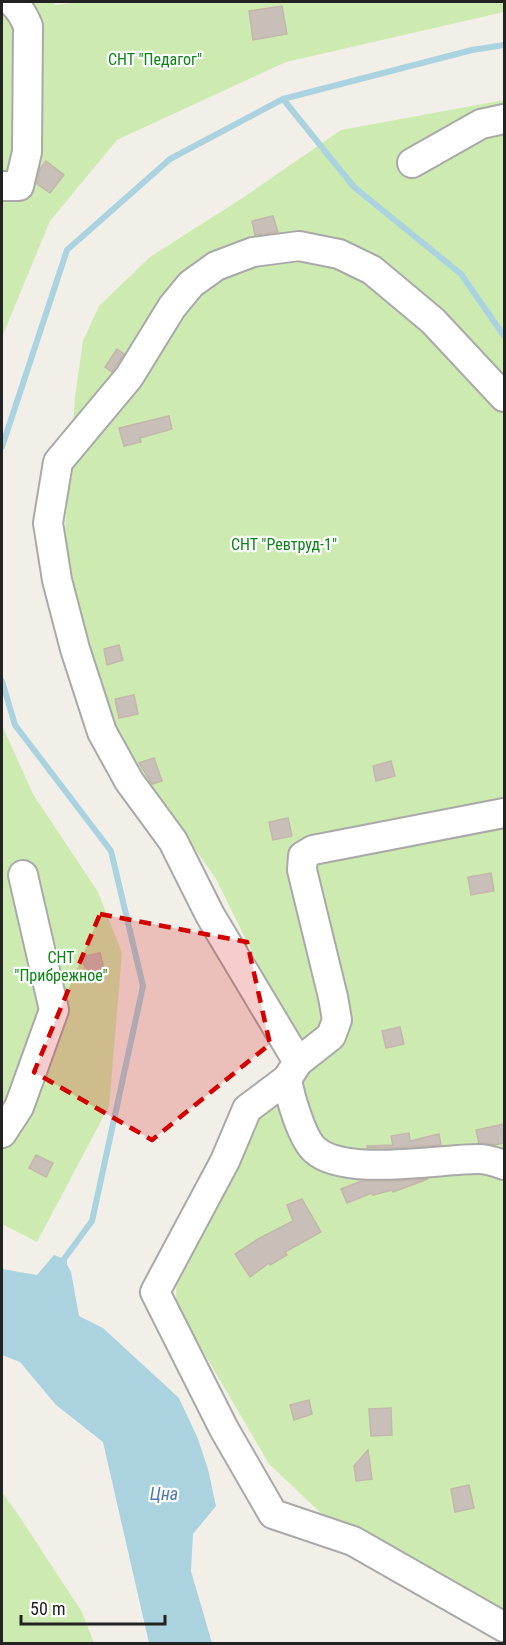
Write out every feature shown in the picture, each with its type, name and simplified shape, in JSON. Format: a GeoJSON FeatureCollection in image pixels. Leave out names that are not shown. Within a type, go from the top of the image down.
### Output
{"type":"FeatureCollection","features":[{"type":"Feature","properties":{"kind":"street"},"geometry":{"type":"LineString","coordinates":[[2,186],[19,186],[27,152],[27,26],[18,7],[12,2]]}},
{"type":"Feature","properties":{"kind":"street"},"geometry":{"type":"LineString","coordinates":[[412,163],[482,124],[504,118]]}},
{"type":"Feature","properties":{"kind":"street"},"geometry":{"type":"LineString","coordinates":[[504,397],[433,321],[372,270],[339,254],[299,246],[253,252],[216,266],[191,284],[172,307],[129,377],[58,462],[48,523],[57,580],[75,649],[102,732],[129,781],[173,841],[293,1071],[292,1104],[310,1145],[317,1152],[346,1163],[372,1164],[481,1158],[504,1165]]}},
{"type":"Feature","properties":{"kind":"street"},"geometry":{"type":"LineString","coordinates":[[504,813],[313,850],[303,856],[302,870],[337,1020],[331,1036],[247,1109],[225,1161],[155,1292],[224,1429],[273,1514],[353,1541],[504,1627]]}},
{"type":"Feature","properties":{"kind":"street"},"geometry":{"type":"LineString","coordinates":[[2,1133],[19,1107],[54,1010],[23,875]]}},
{"type":"Feature","properties":{"kind":"highlighted area"},"geometry":{"type":"Polygon","coordinates":[[[100,914],[247,942],[270,1044],[152,1140],[34,1072],[100,914]]]}},
{"type":"Feature","properties":{"kind":"green space","name":"СНТ \"Педагог\""},"geometry":{"type":"Polygon","coordinates":[[[2,2],[54,2],[55,5],[81,2],[504,2],[504,12],[286,62],[117,140],[50,221],[2,337],[2,2]]]}},
{"type":"Feature","properties":{"kind":"green space","name":"СНТ \"Ревтруд-1\""},"geometry":{"type":"Polygon","coordinates":[[[504,100],[504,1623],[342,1533],[269,1464],[176,1305],[177,1270],[185,1232],[301,1051],[216,879],[109,725],[63,557],[75,397],[83,341],[99,306],[150,257],[244,197],[341,130],[504,100]]]}},
{"type":"Feature","properties":{"kind":"green space","name":"СНТ \"Прибрежное\""},"geometry":{"type":"Polygon","coordinates":[[[2,725],[33,794],[98,892],[122,953],[109,1106],[37,1242],[2,1224],[2,725]]]}},
{"type":"Feature","properties":{"kind":"green space"},"geometry":{"type":"Polygon","coordinates":[[[2,1492],[82,1612],[94,1643],[2,1643],[2,1492]]]}},
{"type":"Feature","properties":{"kind":"water","name":"Цна"},"geometry":{"type":"Polygon","coordinates":[[[54,1255],[64,1259],[71,1272],[79,1316],[103,1328],[179,1398],[198,1439],[208,1469],[216,1506],[193,1534],[191,1571],[212,1643],[149,1643],[103,1442],[56,1405],[20,1362],[2,1355],[2,1269],[37,1275],[54,1255]]]}},
{"type":"Feature","properties":{"kind":"building"},"geometry":{"type":"Polygon","coordinates":[[[282,6],[287,34],[253,40],[249,11],[282,6]]]}},
{"type":"Feature","properties":{"kind":"building"},"geometry":{"type":"Polygon","coordinates":[[[46,161],[64,175],[50,193],[37,184],[40,169],[46,161]]]}},
{"type":"Feature","properties":{"kind":"building"},"geometry":{"type":"Polygon","coordinates":[[[273,216],[278,232],[255,235],[252,221],[273,216]]]}},
{"type":"Feature","properties":{"kind":"building"},"geometry":{"type":"Polygon","coordinates":[[[117,349],[124,354],[112,372],[105,367],[117,349]]]}},
{"type":"Feature","properties":{"kind":"building"},"geometry":{"type":"Polygon","coordinates":[[[169,416],[172,429],[140,438],[141,442],[124,446],[119,428],[169,416]]]}},
{"type":"Feature","properties":{"kind":"building"},"geometry":{"type":"Polygon","coordinates":[[[119,645],[123,660],[107,665],[104,649],[119,645]]]}},
{"type":"Feature","properties":{"kind":"building"},"geometry":{"type":"Polygon","coordinates":[[[134,695],[138,714],[119,718],[115,699],[134,695]]]}},
{"type":"Feature","properties":{"kind":"building"},"geometry":{"type":"Polygon","coordinates":[[[154,758],[162,781],[152,784],[139,763],[154,758]]]}},
{"type":"Feature","properties":{"kind":"building"},"geometry":{"type":"Polygon","coordinates":[[[391,761],[395,776],[376,781],[373,766],[391,761]]]}},
{"type":"Feature","properties":{"kind":"building"},"geometry":{"type":"Polygon","coordinates":[[[288,818],[292,836],[273,840],[269,822],[288,818]]]}},
{"type":"Feature","properties":{"kind":"building"},"geometry":{"type":"Polygon","coordinates":[[[491,873],[494,891],[471,895],[468,877],[491,873]]]}},
{"type":"Feature","properties":{"kind":"building"},"geometry":{"type":"Polygon","coordinates":[[[100,953],[105,973],[88,977],[82,957],[100,953]]]}},
{"type":"Feature","properties":{"kind":"building"},"geometry":{"type":"Polygon","coordinates":[[[400,1027],[404,1044],[386,1048],[382,1031],[400,1027]]]}},
{"type":"Feature","properties":{"kind":"building"},"geometry":{"type":"Polygon","coordinates":[[[504,1124],[504,1143],[495,1145],[479,1143],[476,1130],[504,1124]]]}},
{"type":"Feature","properties":{"kind":"building"},"geometry":{"type":"Polygon","coordinates":[[[409,1133],[410,1141],[439,1134],[441,1145],[367,1148],[367,1146],[393,1145],[391,1136],[409,1133]]]}},
{"type":"Feature","properties":{"kind":"building"},"geometry":{"type":"Polygon","coordinates":[[[36,1155],[53,1163],[46,1177],[29,1168],[36,1155]]]}},
{"type":"Feature","properties":{"kind":"building"},"geometry":{"type":"Polygon","coordinates":[[[428,1179],[393,1192],[392,1190],[373,1195],[372,1193],[347,1203],[341,1189],[362,1181],[428,1179]]]}},
{"type":"Feature","properties":{"kind":"building"},"geometry":{"type":"Polygon","coordinates":[[[302,1199],[321,1232],[285,1252],[287,1255],[270,1265],[269,1263],[250,1277],[235,1254],[293,1221],[287,1205],[302,1199]]]}},
{"type":"Feature","properties":{"kind":"building"},"geometry":{"type":"Polygon","coordinates":[[[309,1400],[312,1414],[294,1420],[290,1405],[309,1400]]]}},
{"type":"Feature","properties":{"kind":"building"},"geometry":{"type":"Polygon","coordinates":[[[391,1408],[392,1435],[371,1436],[369,1409],[391,1408]]]}},
{"type":"Feature","properties":{"kind":"building"},"geometry":{"type":"Polygon","coordinates":[[[368,1450],[372,1479],[356,1481],[354,1466],[368,1450]]]}},
{"type":"Feature","properties":{"kind":"building"},"geometry":{"type":"Polygon","coordinates":[[[469,1485],[474,1508],[455,1512],[451,1489],[469,1485]]]}},
{"type":"Feature","properties":{"kind":"waterway"},"geometry":{"type":"LineString","coordinates":[[2,447],[67,250],[170,159],[283,99],[472,50],[504,45]]}},
{"type":"Feature","properties":{"kind":"waterway"},"geometry":{"type":"LineString","coordinates":[[283,99],[354,187],[461,274],[504,336]]}},
{"type":"Feature","properties":{"kind":"waterway"},"geometry":{"type":"LineString","coordinates":[[2,681],[15,725],[111,851],[143,986],[92,1221],[64,1259],[64,1266]]}}]}
